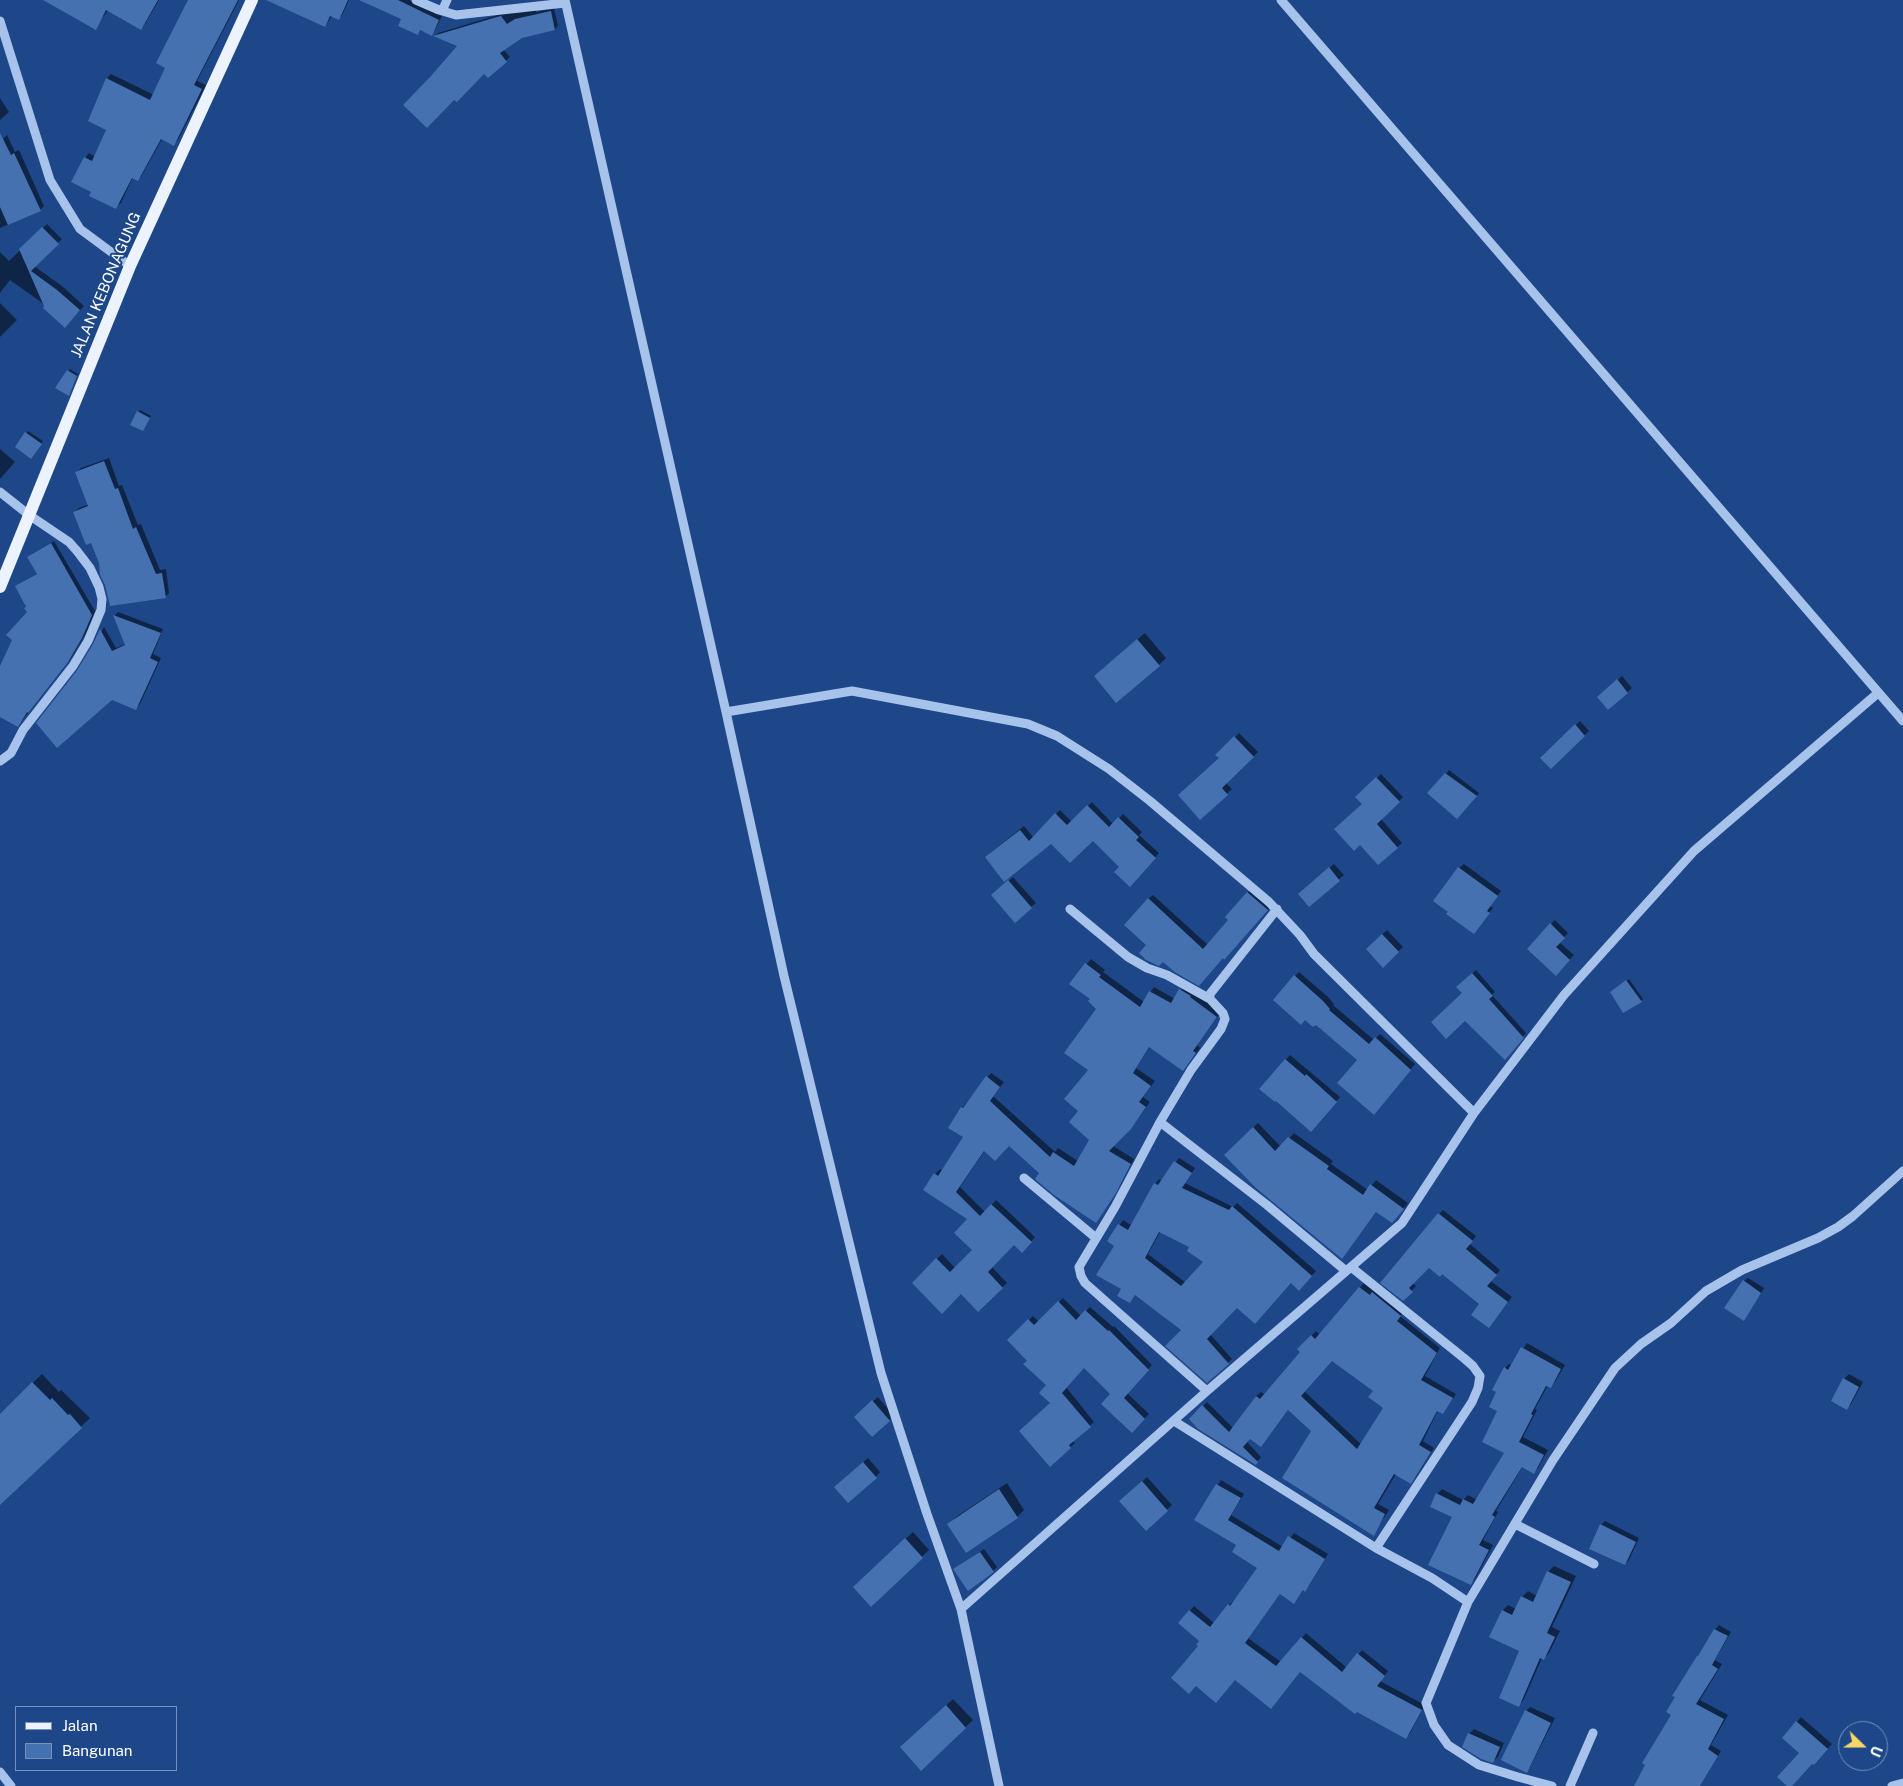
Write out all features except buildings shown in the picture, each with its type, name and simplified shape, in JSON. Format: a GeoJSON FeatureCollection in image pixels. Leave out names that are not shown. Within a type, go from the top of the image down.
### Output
{"type":"FeatureCollection","features":[{"type":"Feature","properties":{"kind":"main road","name":"JALAN KEBONAGUNG"},"geometry":{"type":"LineString","coordinates":[[0,587],[130,266],[252,0]]}},
{"type":"Feature","properties":{"kind":"street"},"geometry":{"type":"LineString","coordinates":[[416,0],[456,15],[472,15],[565,2],[784,976],[881,1373],[927,1514],[961,1610],[1000,1786]]}},
{"type":"Feature","properties":{"kind":"street"},"geometry":{"type":"LineString","coordinates":[[442,11],[447,0]]}},
{"type":"Feature","properties":{"kind":"street"},"geometry":{"type":"LineString","coordinates":[[1281,0],[1903,721]]}},
{"type":"Feature","properties":{"kind":"street"},"geometry":{"type":"LineString","coordinates":[[0,21],[50,180],[80,228],[130,266]]}},
{"type":"Feature","properties":{"kind":"street"},"geometry":{"type":"LineString","coordinates":[[0,492],[29,515],[69,542],[84,558],[99,587],[102,599],[101,610],[88,640],[73,666],[23,730],[11,753],[0,761]]}},
{"type":"Feature","properties":{"kind":"street"},"geometry":{"type":"LineString","coordinates":[[726,712],[852,692],[1028,724],[1057,736],[1109,769],[1277,909],[1320,961],[1474,1113]]}},
{"type":"Feature","properties":{"kind":"street"},"geometry":{"type":"LineString","coordinates":[[961,1610],[1207,1391],[1402,1223],[1474,1113],[1564,995],[1694,851],[1878,693]]}},
{"type":"Feature","properties":{"kind":"street"},"geometry":{"type":"LineString","coordinates":[[1070,909],[1128,957],[1210,998],[1223,1013],[1225,1019],[1191,1070],[1160,1122],[1115,1207],[1079,1267],[1085,1283],[1207,1391]]}},
{"type":"Feature","properties":{"kind":"street"},"geometry":{"type":"LineString","coordinates":[[1210,998],[1210,994],[1277,909]]}},
{"type":"Feature","properties":{"kind":"street"},"geometry":{"type":"LineString","coordinates":[[1160,1122],[1465,1359],[1480,1376],[1478,1388],[1472,1402],[1376,1548]]}},
{"type":"Feature","properties":{"kind":"street"},"geometry":{"type":"LineString","coordinates":[[1552,1786],[1479,1764],[1448,1745],[1434,1725],[1426,1704],[1468,1602],[1553,1460],[1615,1368],[1641,1344],[1671,1323],[1706,1291],[1742,1270],[1818,1238],[1842,1225],[1903,1171]]}},
{"type":"Feature","properties":{"kind":"street"},"geometry":{"type":"LineString","coordinates":[[1024,1178],[1096,1238]]}},
{"type":"Feature","properties":{"kind":"street"},"geometry":{"type":"LineString","coordinates":[[1174,1421],[1376,1548],[1432,1578],[1468,1602]]}},
{"type":"Feature","properties":{"kind":"street"},"geometry":{"type":"LineString","coordinates":[[1515,1524],[1594,1564]]}},
{"type":"Feature","properties":{"kind":"street"},"geometry":{"type":"LineString","coordinates":[[1570,1786],[1593,1733]]}},
{"type":"Feature","properties":{"kind":"street"},"geometry":{"type":"LineString","coordinates":[[0,1772],[12,1786]]}},
{"type":"Feature","properties":{"kind":"street"},"geometry":{"type":"LineString","coordinates":[[1892,1786],[1903,1783]]}}]}
